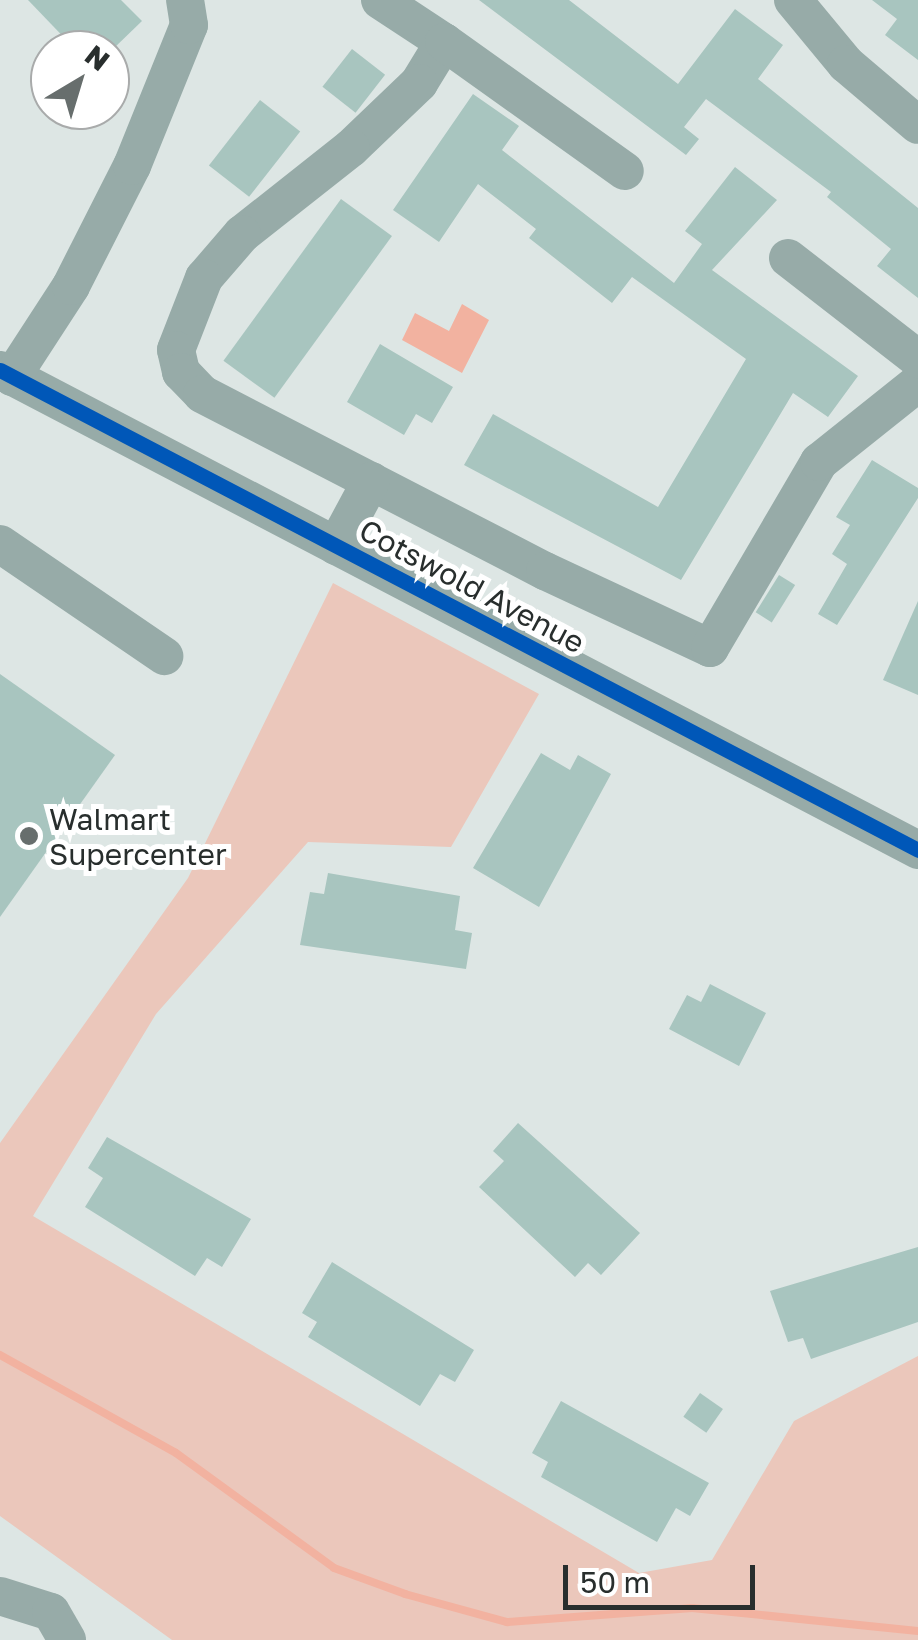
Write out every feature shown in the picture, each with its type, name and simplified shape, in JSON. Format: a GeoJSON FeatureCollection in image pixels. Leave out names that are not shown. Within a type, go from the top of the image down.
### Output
{"type":"FeatureCollection","features":[{"type":"Feature","properties":{"kind":"street"},"geometry":{"type":"LineString","coordinates":[[6,373],[71,286],[132,166],[189,26],[185,0]]}},
{"type":"Feature","properties":{"kind":"street"},"geometry":{"type":"LineString","coordinates":[[380,0],[625,171]]}},
{"type":"Feature","properties":{"kind":"street"},"geometry":{"type":"LineString","coordinates":[[792,0],[846,64],[918,125]]}},
{"type":"Feature","properties":{"kind":"street"},"geometry":{"type":"LineString","coordinates":[[444,42],[419,83],[242,234],[204,278],[176,350],[181,372],[202,394],[710,648],[818,462],[918,383]]}},
{"type":"Feature","properties":{"kind":"street"},"geometry":{"type":"LineString","coordinates":[[788,258],[918,358]]}},
{"type":"Feature","properties":{"kind":"street","name":"Cotswold Avenue"},"geometry":{"type":"LineString","coordinates":[[6,373],[918,850]]}},
{"type":"Feature","properties":{"kind":"street"},"geometry":{"type":"LineString","coordinates":[[336,546],[371,481]]}},
{"type":"Feature","properties":{"kind":"street"},"geometry":{"type":"LineString","coordinates":[[0,544],[164,656]]}},
{"type":"Feature","properties":{"kind":"street"},"geometry":{"type":"LineString","coordinates":[[0,1596],[51,1612],[67,1640]]}},
{"type":"Feature","properties":{"kind":"shaded area"},"geometry":{"type":"Polygon","coordinates":[[[462,304],[489,320],[462,373],[402,340],[415,313],[449,331],[462,304]]]}},
{"type":"Feature","properties":{"kind":"shaded area"},"geometry":{"type":"Polygon","coordinates":[[[333,583],[539,694],[451,847],[308,842],[156,1014],[33,1216],[639,1573],[712,1560],[794,1421],[918,1356],[918,1640],[172,1640],[0,1516],[0,1143],[188,878],[333,583]]]}},
{"type":"Feature","properties":{"kind":"building"},"geometry":{"type":"Polygon","coordinates":[[[28,0],[121,0],[142,21],[130,33],[57,30],[28,0]]]}},
{"type":"Feature","properties":{"kind":"building"},"geometry":{"type":"Polygon","coordinates":[[[479,0],[569,0],[678,84],[735,9],[783,45],[758,79],[918,208],[918,298],[877,266],[891,249],[827,197],[831,192],[706,99],[684,127],[699,139],[686,155],[479,0]]]}},
{"type":"Feature","properties":{"kind":"building"},"geometry":{"type":"Polygon","coordinates":[[[872,0],[918,0],[918,60],[885,35],[897,19],[872,0]]]}},
{"type":"Feature","properties":{"kind":"building"},"geometry":{"type":"Polygon","coordinates":[[[352,49],[385,75],[356,113],[322,87],[352,49]]]}},
{"type":"Feature","properties":{"kind":"building"},"geometry":{"type":"Polygon","coordinates":[[[473,94],[519,126],[502,150],[674,283],[702,244],[685,231],[735,167],[777,200],[712,270],[858,376],[828,417],[793,393],[681,580],[464,465],[493,414],[658,507],[746,359],[632,277],[612,303],[529,238],[536,229],[478,184],[439,242],[393,210],[473,94]]]}},
{"type":"Feature","properties":{"kind":"building"},"geometry":{"type":"Polygon","coordinates":[[[260,100],[300,131],[249,197],[209,165],[260,100]]]}},
{"type":"Feature","properties":{"kind":"building"},"geometry":{"type":"Polygon","coordinates":[[[341,199],[392,236],[274,398],[223,361],[341,199]]]}},
{"type":"Feature","properties":{"kind":"building"},"geometry":{"type":"Polygon","coordinates":[[[380,344],[453,387],[432,423],[416,414],[404,435],[347,402],[380,344]]]}},
{"type":"Feature","properties":{"kind":"building"},"geometry":{"type":"Polygon","coordinates":[[[872,460],[918,488],[918,498],[837,625],[818,614],[847,564],[832,554],[850,525],[836,517],[872,460]]]}},
{"type":"Feature","properties":{"kind":"building"},"geometry":{"type":"Polygon","coordinates":[[[779,575],[795,585],[772,622],[756,612],[779,575]]]}},
{"type":"Feature","properties":{"kind":"building"},"geometry":{"type":"Polygon","coordinates":[[[918,601],[918,695],[883,680],[918,601]]]}},
{"type":"Feature","properties":{"kind":"building","name":"Walmart Supercenter"},"geometry":{"type":"Polygon","coordinates":[[[0,674],[115,755],[0,917],[0,674]]]}},
{"type":"Feature","properties":{"kind":"building"},"geometry":{"type":"Polygon","coordinates":[[[541,753],[570,770],[578,755],[611,774],[539,907],[473,868],[541,753]]]}},
{"type":"Feature","properties":{"kind":"building"},"geometry":{"type":"Polygon","coordinates":[[[328,873],[460,896],[455,930],[472,933],[466,969],[300,945],[310,892],[324,894],[328,873]]]}},
{"type":"Feature","properties":{"kind":"building"},"geometry":{"type":"Polygon","coordinates":[[[710,984],[766,1013],[739,1066],[669,1029],[687,995],[701,1002],[710,984]]]}},
{"type":"Feature","properties":{"kind":"building"},"geometry":{"type":"Polygon","coordinates":[[[518,1123],[640,1233],[601,1275],[588,1263],[575,1277],[479,1187],[504,1161],[493,1151],[518,1123]]]}},
{"type":"Feature","properties":{"kind":"building"},"geometry":{"type":"Polygon","coordinates":[[[107,1137],[251,1219],[222,1267],[207,1258],[195,1276],[85,1207],[103,1178],[88,1168],[107,1137]]]}},
{"type":"Feature","properties":{"kind":"building"},"geometry":{"type":"Polygon","coordinates":[[[918,1247],[918,1322],[811,1359],[803,1338],[788,1342],[770,1291],[918,1247]]]}},
{"type":"Feature","properties":{"kind":"building"},"geometry":{"type":"Polygon","coordinates":[[[332,1262],[474,1350],[455,1382],[440,1374],[420,1406],[308,1337],[317,1322],[302,1313],[332,1262]]]}},
{"type":"Feature","properties":{"kind":"building"},"geometry":{"type":"Polygon","coordinates":[[[700,1393],[723,1409],[706,1433],[683,1417],[700,1393]]]}},
{"type":"Feature","properties":{"kind":"building"},"geometry":{"type":"Polygon","coordinates":[[[561,1401],[709,1483],[690,1516],[676,1508],[657,1542],[541,1477],[548,1462],[532,1453],[561,1401]]]}},
{"type":"Feature","properties":{"kind":"waterway"},"geometry":{"type":"LineString","coordinates":[[0,1355],[176,1453],[334,1568],[405,1594],[507,1622],[692,1608],[918,1631]]}},
{"type":"Feature","properties":{"kind":"cycle path"},"geometry":{"type":"LineString","coordinates":[[0,370],[918,850]]}},
{"type":"Feature","properties":{"kind":"place","name":"Walmart Supercenter"},"geometry":{"type":"Point","coordinates":[29,836]}}]}
